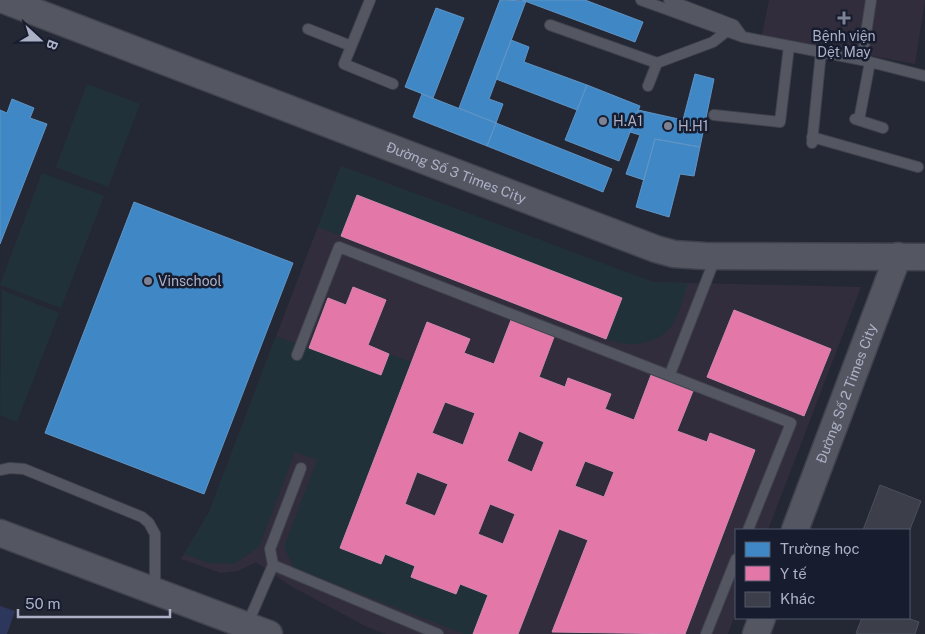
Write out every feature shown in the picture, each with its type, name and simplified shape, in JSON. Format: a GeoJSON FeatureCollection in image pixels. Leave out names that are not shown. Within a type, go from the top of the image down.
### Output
{"type":"FeatureCollection","features":[{"type":"Feature","properties":{"kind":"street","name":"Đường Số 3 Times City"},"geometry":{"type":"LineString","coordinates":[[4,0],[636,243],[674,254],[925,257]]}},
{"type":"Feature","properties":{"kind":"street","name":"Đường Số 2 Times City"},"geometry":{"type":"LineString","coordinates":[[795,529],[898,256]]}},
{"type":"Feature","properties":{"kind":"street"},"geometry":{"type":"LineString","coordinates":[[0,533],[258,630]]}},
{"type":"Feature","properties":{"kind":"street"},"geometry":{"type":"LineString","coordinates":[[756,634],[762,619]]}},
{"type":"Feature","properties":{"kind":"lane"},"geometry":{"type":"LineString","coordinates":[[370,0],[344,64],[393,84]]}},
{"type":"Feature","properties":{"kind":"lane"},"geometry":{"type":"LineString","coordinates":[[641,0],[743,37],[866,61],[925,76]]}},
{"type":"Feature","properties":{"kind":"lane"},"geometry":{"type":"LineString","coordinates":[[669,0],[734,25],[743,37]]}},
{"type":"Feature","properties":{"kind":"lane"},"geometry":{"type":"LineString","coordinates":[[871,0],[866,61],[857,120],[884,128]]}},
{"type":"Feature","properties":{"kind":"lane"},"geometry":{"type":"LineString","coordinates":[[550,24],[657,63],[713,42],[727,31]]}},
{"type":"Feature","properties":{"kind":"lane"},"geometry":{"type":"LineString","coordinates":[[308,29],[351,46]]}},
{"type":"Feature","properties":{"kind":"lane"},"geometry":{"type":"LineString","coordinates":[[714,115],[780,122],[789,46]]}},
{"type":"Feature","properties":{"kind":"lane"},"geometry":{"type":"LineString","coordinates":[[821,52],[812,140],[918,167]]}},
{"type":"Feature","properties":{"kind":"lane"},"geometry":{"type":"LineString","coordinates":[[648,86],[657,63]]}},
{"type":"Feature","properties":{"kind":"lane"},"geometry":{"type":"LineString","coordinates":[[297,355],[339,247],[670,374],[791,423],[748,529]]}},
{"type":"Feature","properties":{"kind":"lane"},"geometry":{"type":"LineString","coordinates":[[670,374],[716,256]]}},
{"type":"Feature","properties":{"kind":"lane"},"geometry":{"type":"LineString","coordinates":[[0,470],[10,468],[24,469],[142,517],[155,534],[155,592]]}},
{"type":"Feature","properties":{"kind":"lane"},"geometry":{"type":"LineString","coordinates":[[258,630],[272,565],[270,549],[301,468]]}},
{"type":"Feature","properties":{"kind":"lane"},"geometry":{"type":"LineString","coordinates":[[706,634],[735,562]]}},
{"type":"Feature","properties":{"kind":"lane"},"geometry":{"type":"LineString","coordinates":[[272,565],[438,634]]}},
{"type":"Feature","properties":{"kind":"shaded area","name":"Bệnh viện Dệt May"},"geometry":{"type":"Polygon","coordinates":[[[769,0],[925,0],[915,64],[762,35],[769,0]]]}},
{"type":"Feature","properties":{"kind":"shaded area"},"geometry":{"type":"Polygon","coordinates":[[[87,84],[140,104],[108,187],[56,167],[87,84]]]}},
{"type":"Feature","properties":{"kind":"shaded area"},"geometry":{"type":"Polygon","coordinates":[[[341,166],[653,282],[861,287],[768,529],[735,529],[735,615],[728,634],[386,634],[367,627],[289,585],[256,562],[238,571],[221,573],[181,559],[209,512],[341,166]]]}},
{"type":"Feature","properties":{"kind":"shaded area"},"geometry":{"type":"Polygon","coordinates":[[[341,166],[653,282],[688,283],[678,314],[668,330],[654,340],[638,344],[614,342],[606,339],[622,299],[357,196],[341,236],[318,227],[341,166]]]}},
{"type":"Feature","properties":{"kind":"shaded area"},"geometry":{"type":"Polygon","coordinates":[[[42,173],[104,196],[61,308],[0,285],[42,173]]]}},
{"type":"Feature","properties":{"kind":"shaded area"},"geometry":{"type":"Polygon","coordinates":[[[2,290],[59,313],[17,422],[0,415],[2,290]]]}},
{"type":"Feature","properties":{"kind":"shaded area"},"geometry":{"type":"Polygon","coordinates":[[[276,336],[381,375],[389,354],[411,362],[340,548],[381,564],[385,554],[415,566],[411,577],[456,594],[460,584],[488,595],[473,634],[464,634],[294,568],[284,547],[317,460],[295,452],[259,547],[234,564],[209,563],[184,554],[209,512],[276,336]]]}},
{"type":"Feature","properties":{"kind":"water"},"geometry":{"type":"Polygon","coordinates":[[[0,606],[15,611],[7,634],[0,634],[0,606]]]}},
{"type":"Feature","properties":{"kind":"building: Trường học"},"geometry":{"type":"Polygon","coordinates":[[[500,0],[526,1],[489,99],[503,104],[496,123],[459,108],[500,0]]]}},
{"type":"Feature","properties":{"kind":"building: Trường học"},"geometry":{"type":"Polygon","coordinates":[[[522,0],[585,0],[643,22],[635,42],[522,0]]]}},
{"type":"Feature","properties":{"kind":"building: Trường học"},"geometry":{"type":"Polygon","coordinates":[[[436,8],[464,18],[433,98],[405,87],[436,8]]]}},
{"type":"Feature","properties":{"kind":"building: Trường học"},"geometry":{"type":"Polygon","coordinates":[[[511,40],[529,47],[524,62],[587,85],[577,110],[496,79],[511,40]]]}},
{"type":"Feature","properties":{"kind":"building: Trường học","name":"H.H1"},"geometry":{"type":"Polygon","coordinates":[[[695,74],[714,79],[700,147],[655,139],[644,180],[626,174],[640,135],[630,132],[638,110],[683,120],[695,74]]]}},
{"type":"Feature","properties":{"kind":"building: Trường học","name":"H.A1"},"geometry":{"type":"Polygon","coordinates":[[[587,85],[640,106],[619,161],[565,140],[587,85]]]}},
{"type":"Feature","properties":{"kind":"building: Trường học"},"geometry":{"type":"Polygon","coordinates":[[[422,94],[496,123],[487,146],[413,117],[422,94]]]}},
{"type":"Feature","properties":{"kind":"building: Trường học"},"geometry":{"type":"Polygon","coordinates":[[[12,99],[34,108],[30,118],[47,124],[0,244],[0,110],[7,113],[12,99]]]}},
{"type":"Feature","properties":{"kind":"building: Trường học"},"geometry":{"type":"Polygon","coordinates":[[[496,123],[612,169],[603,192],[487,146],[496,123]]]}},
{"type":"Feature","properties":{"kind":"building: Trường học"},"geometry":{"type":"Polygon","coordinates":[[[655,139],[700,147],[694,176],[680,174],[669,217],[636,207],[655,139]]]}},
{"type":"Feature","properties":{"kind":"building: Trường học"},"geometry":{"type":"Polygon","coordinates":[[[134,202],[293,263],[204,494],[45,433],[134,202]]]}},
{"type":"Feature","properties":{"kind":"building: Y tế"},"geometry":{"type":"Polygon","coordinates":[[[357,195],[622,298],[606,339],[341,236],[357,195]]]}},
{"type":"Feature","properties":{"kind":"building: Y tế"},"geometry":{"type":"Polygon","coordinates":[[[353,287],[386,300],[368,345],[389,354],[381,375],[309,348],[328,298],[346,305],[353,287]]]}},
{"type":"Feature","properties":{"kind":"building: Y tế"},"geometry":{"type":"Polygon","coordinates":[[[734,310],[831,349],[804,416],[707,377],[734,310]]]}},
{"type":"Feature","properties":{"kind":"building: Y tế"},"geometry":{"type":"Polygon","coordinates":[[[511,320],[554,337],[539,377],[565,387],[568,378],[611,394],[605,409],[634,420],[651,375],[693,391],[677,431],[707,442],[710,433],[755,450],[685,634],[552,632],[588,540],[559,529],[518,634],[473,634],[488,595],[460,584],[456,594],[411,577],[415,566],[385,554],[381,564],[340,548],[427,322],[470,339],[464,353],[494,364],[511,320]],[[445,402],[432,433],[463,445],[475,413],[445,402]],[[519,431],[507,461],[532,472],[544,442],[519,431]],[[585,461],[575,486],[604,497],[614,472],[585,461]],[[417,472],[405,504],[435,516],[448,484],[417,472]],[[490,504],[478,534],[503,544],[515,514],[490,504]]]}},
{"type":"Feature","properties":{"kind":"building: Khác"},"geometry":{"type":"Polygon","coordinates":[[[880,485],[921,501],[910,529],[863,529],[880,485]]]}},
{"type":"Feature","properties":{"kind":"building: Khác"},"geometry":{"type":"Polygon","coordinates":[[[862,619],[910,619],[919,622],[915,634],[856,633],[862,619]]]}},
{"type":"Feature","properties":{"kind":"place","name":"Bệnh viện Dệt May"},"geometry":{"type":"Point","coordinates":[844,18]}},
{"type":"Feature","properties":{"kind":"place","name":"H.A1"},"geometry":{"type":"Point","coordinates":[603,121]}},
{"type":"Feature","properties":{"kind":"place","name":"H.H1"},"geometry":{"type":"Point","coordinates":[668,126]}},
{"type":"Feature","properties":{"kind":"place","name":"Vinschool"},"geometry":{"type":"Point","coordinates":[148,281]}}]}
